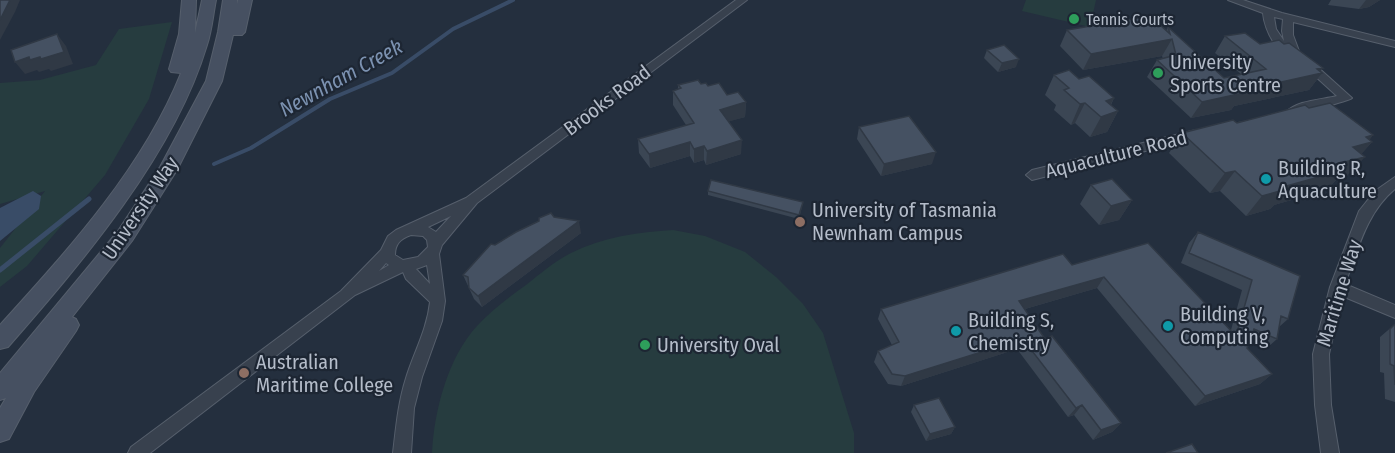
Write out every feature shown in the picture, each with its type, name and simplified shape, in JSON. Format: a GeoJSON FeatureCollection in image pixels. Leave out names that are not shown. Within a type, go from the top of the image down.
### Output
{"type":"FeatureCollection","features":[{"type":"Feature","properties":{"kind":"main road"},"geometry":{"type":"LineString","coordinates":[[128,182],[164,107],[183,52],[189,19],[189,0]]}},
{"type":"Feature","properties":{"kind":"main road","name":"University Way"},"geometry":{"type":"LineString","coordinates":[[0,340],[79,247],[128,182],[154,141],[190,70],[199,45],[209,0]]}},
{"type":"Feature","properties":{"kind":"main road","name":"University Way"},"geometry":{"type":"LineString","coordinates":[[0,390],[125,236],[168,170],[214,81],[226,32],[230,0]]}},
{"type":"Feature","properties":{"kind":"main road"},"geometry":{"type":"LineString","coordinates":[[214,81],[236,35],[244,0]]}},
{"type":"Feature","properties":{"kind":"main road"},"geometry":{"type":"LineString","coordinates":[[0,431],[26,386],[82,305],[125,236]]}},
{"type":"Feature","properties":{"kind":"street","name":"Brooks Road"},"geometry":{"type":"LineString","coordinates":[[411,230],[472,200],[742,0]]}},
{"type":"Feature","properties":{"kind":"street"},"geometry":{"type":"LineString","coordinates":[[1233,0],[1289,18],[1395,44]]}},
{"type":"Feature","properties":{"kind":"street"},"geometry":{"type":"LineString","coordinates":[[1268,12],[1272,33],[1282,46],[1346,98],[1303,107],[1278,117]]}},
{"type":"Feature","properties":{"kind":"street"},"geometry":{"type":"LineString","coordinates":[[1289,18],[1286,36],[1297,56]]}},
{"type":"Feature","properties":{"kind":"street","name":"Aquaculture Road"},"geometry":{"type":"LineString","coordinates":[[1032,175],[1204,133]]}},
{"type":"Feature","properties":{"kind":"street","name":"Maritime Way"},"geometry":{"type":"LineString","coordinates":[[1330,453],[1323,405],[1321,354],[1337,287],[1364,215],[1380,194],[1395,182]]}},
{"type":"Feature","properties":{"kind":"street","name":"Brooks Road"},"geometry":{"type":"LineString","coordinates":[[434,248],[472,200]]}},
{"type":"Feature","properties":{"kind":"street"},"geometry":{"type":"LineString","coordinates":[[137,453],[346,295],[387,253],[391,241],[403,232],[425,230],[431,233],[434,248],[438,297],[435,321],[414,377],[406,408],[402,453]]}},
{"type":"Feature","properties":{"kind":"street"},"geometry":{"type":"LineString","coordinates":[[346,295],[405,266],[420,263],[434,248]]}},
{"type":"Feature","properties":{"kind":"street"},"geometry":{"type":"LineString","coordinates":[[387,253],[392,262],[405,266],[411,275],[438,297]]}},
{"type":"Feature","properties":{"kind":"street"},"geometry":{"type":"LineString","coordinates":[[1337,287],[1395,312]]}},
{"type":"Feature","properties":{"kind":"green space","name":"Tennis Courts"},"geometry":{"type":"Polygon","coordinates":[[[1026,0],[1096,0],[1090,27],[1022,11],[1026,0]]]}},
{"type":"Feature","properties":{"kind":"green space"},"geometry":{"type":"Polygon","coordinates":[[[172,22],[149,99],[105,175],[27,266],[0,287],[0,248],[45,191],[0,204],[0,83],[40,80],[96,65],[119,29],[172,22]]]}},
{"type":"Feature","properties":{"kind":"green space","name":"University Oval"},"geometry":{"type":"Polygon","coordinates":[[[673,230],[705,236],[745,252],[776,277],[803,304],[823,333],[854,433],[854,453],[432,453],[444,385],[458,353],[477,326],[507,299],[548,268],[583,247],[621,236],[673,230]]]}},
{"type":"Feature","properties":{"kind":"water"},"geometry":{"type":"Polygon","coordinates":[[[33,191],[41,196],[39,209],[0,241],[0,208],[33,191]]]}},
{"type":"Feature","properties":{"kind":"building"},"geometry":{"type":"Polygon","coordinates":[[[0,0],[10,0],[0,20],[0,0]]]}},
{"type":"Feature","properties":{"kind":"building"},"geometry":{"type":"Polygon","coordinates":[[[1150,16],[1170,34],[1168,27],[1224,78],[1266,69],[1225,36],[1245,33],[1260,44],[1279,40],[1284,44],[1289,43],[1323,68],[1317,69],[1322,73],[1202,102],[1157,60],[1176,55],[1172,39],[1091,54],[1067,30],[1150,16]]]}},
{"type":"Feature","properties":{"kind":"building"},"geometry":{"type":"Polygon","coordinates":[[[57,34],[64,52],[41,59],[40,57],[30,60],[29,57],[15,62],[11,50],[57,34]]]}},
{"type":"Feature","properties":{"kind":"building"},"geometry":{"type":"Polygon","coordinates":[[[1004,45],[1019,59],[1002,63],[987,50],[1004,45]]]}},
{"type":"Feature","properties":{"kind":"building"},"geometry":{"type":"Polygon","coordinates":[[[1069,70],[1079,79],[1089,76],[1114,98],[1106,101],[1118,111],[1101,117],[1085,103],[1080,104],[1064,90],[1069,88],[1054,75],[1069,70]]]}},
{"type":"Feature","properties":{"kind":"building"},"geometry":{"type":"Polygon","coordinates":[[[698,80],[701,84],[706,83],[708,86],[719,83],[727,95],[738,92],[746,102],[720,110],[742,140],[707,151],[704,146],[694,149],[690,142],[649,154],[638,139],[694,123],[673,91],[681,88],[678,85],[698,80]]]}},
{"type":"Feature","properties":{"kind":"building"},"geometry":{"type":"Polygon","coordinates":[[[1330,103],[1373,135],[1366,137],[1372,142],[1353,147],[1365,157],[1337,164],[1344,170],[1283,187],[1287,189],[1262,196],[1235,171],[1225,173],[1182,133],[1233,120],[1237,123],[1305,105],[1309,108],[1330,103]]]}},
{"type":"Feature","properties":{"kind":"building"},"geometry":{"type":"Polygon","coordinates":[[[909,116],[936,152],[884,164],[859,127],[909,116]]]}},
{"type":"Feature","properties":{"kind":"building"},"geometry":{"type":"Polygon","coordinates":[[[1112,179],[1132,200],[1111,206],[1091,185],[1112,179]]]}},
{"type":"Feature","properties":{"kind":"building"},"geometry":{"type":"Polygon","coordinates":[[[711,180],[803,202],[799,215],[708,191],[711,180]]]}},
{"type":"Feature","properties":{"kind":"building"},"geometry":{"type":"Polygon","coordinates":[[[551,213],[554,217],[579,221],[478,296],[469,288],[468,277],[463,275],[491,244],[495,245],[551,213]]]}},
{"type":"Feature","properties":{"kind":"building"},"geometry":{"type":"Polygon","coordinates":[[[1198,232],[1300,276],[1288,319],[1281,316],[1277,339],[1254,329],[1247,348],[1272,374],[1205,396],[1104,277],[1019,301],[1045,339],[1052,336],[1121,423],[1101,430],[1082,405],[1076,408],[1023,339],[905,376],[892,374],[878,351],[899,342],[881,309],[1063,254],[1072,265],[1148,243],[1236,336],[1252,280],[1189,253],[1198,232]]]}},
{"type":"Feature","properties":{"kind":"building"},"geometry":{"type":"Polygon","coordinates":[[[1394,325],[1395,385],[1394,366],[1390,364],[1390,329],[1394,325]]]}},
{"type":"Feature","properties":{"kind":"building"},"geometry":{"type":"Polygon","coordinates":[[[939,398],[955,427],[930,434],[914,405],[939,398]]]}},
{"type":"Feature","properties":{"kind":"building"},"geometry":{"type":"Polygon","coordinates":[[[1192,444],[1198,453],[1166,453],[1192,444]]]}},
{"type":"Feature","properties":{"kind":"waterway","name":"Newnham Creek"},"geometry":{"type":"LineString","coordinates":[[214,164],[251,148],[330,99],[392,73],[453,29],[513,0]]}},
{"type":"Feature","properties":{"kind":"waterway","name":"Newnham Creek"},"geometry":{"type":"LineString","coordinates":[[0,270],[89,199]]}},
{"type":"Feature","properties":{"kind":"place","name":"Tennis Courts"},"geometry":{"type":"Point","coordinates":[1074,19]}},
{"type":"Feature","properties":{"kind":"place","name":"University Sports Centre"},"geometry":{"type":"Point","coordinates":[1158,73]}},
{"type":"Feature","properties":{"kind":"place","name":"Building R, Aquaculture"},"geometry":{"type":"Point","coordinates":[1266,179]}},
{"type":"Feature","properties":{"kind":"place","name":"University of Tasmania Newnham Campus"},"geometry":{"type":"Point","coordinates":[800,222]}},
{"type":"Feature","properties":{"kind":"place","name":"Building V, Computing"},"geometry":{"type":"Point","coordinates":[1168,326]}},
{"type":"Feature","properties":{"kind":"place","name":"Building S, Chemistry"},"geometry":{"type":"Point","coordinates":[956,331]}},
{"type":"Feature","properties":{"kind":"place","name":"University Oval"},"geometry":{"type":"Point","coordinates":[645,345]}},
{"type":"Feature","properties":{"kind":"place","name":"Australian Maritime College"},"geometry":{"type":"Point","coordinates":[244,373]}}]}
